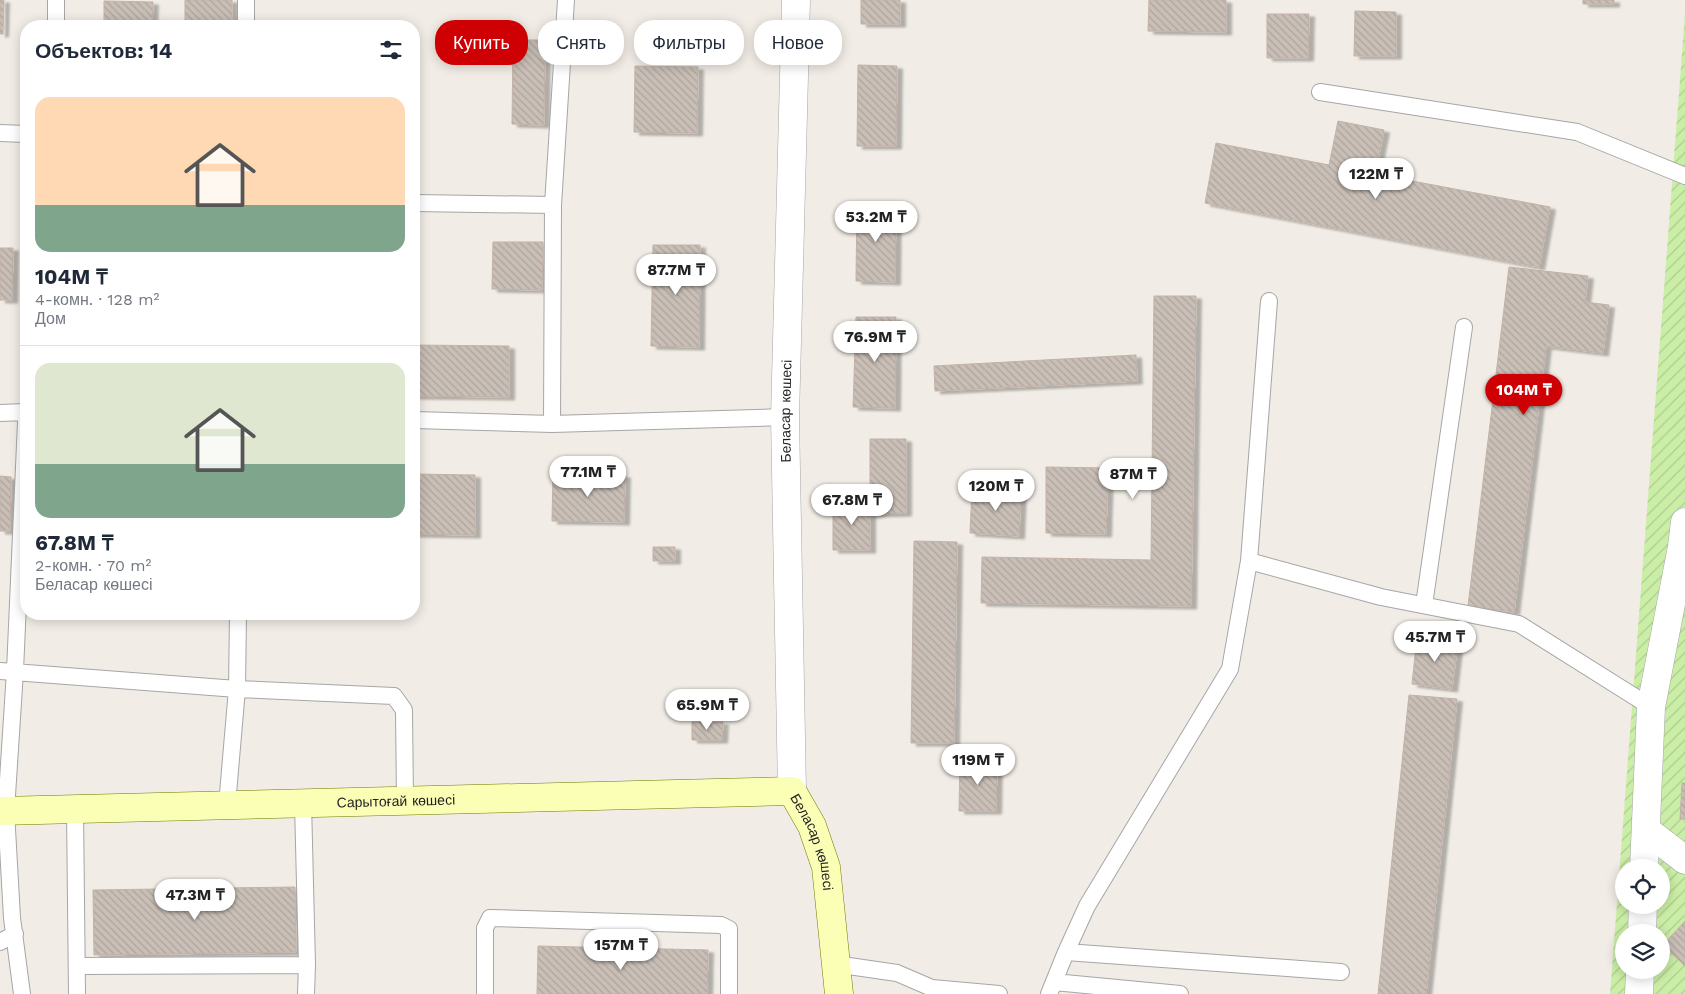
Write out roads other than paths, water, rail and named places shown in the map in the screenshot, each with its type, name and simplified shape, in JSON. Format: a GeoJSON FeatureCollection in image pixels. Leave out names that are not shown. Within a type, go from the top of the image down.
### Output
{"type":"FeatureCollection","features":[{"type":"Feature","properties":{"kind":"street","name":"Беласар көшесі"},"geometry":{"type":"LineString","coordinates":[[796,0],[785,416],[792,791],[812,826],[826,867],[838,994]]}},
{"type":"Feature","properties":{"kind":"street"},"geometry":{"type":"LineString","coordinates":[[1644,859],[1651,707],[1684,540]]}},
{"type":"Feature","properties":{"kind":"street","name":"Сарытоғай көшесі"},"geometry":{"type":"LineString","coordinates":[[3,811],[792,791]]}},
{"type":"Feature","properties":{"kind":"street"},"geometry":{"type":"LineString","coordinates":[[1646,830],[1685,860]]}},
{"type":"Feature","properties":{"kind":"street"},"geometry":{"type":"LineString","coordinates":[[1639,994],[1640,979]]}},
{"type":"Feature","properties":{"kind":"lane"},"geometry":{"type":"LineString","coordinates":[[56,0],[56,20]]}},
{"type":"Feature","properties":{"kind":"lane"},"geometry":{"type":"LineString","coordinates":[[246,0],[246,20]]}},
{"type":"Feature","properties":{"kind":"lane"},"geometry":{"type":"LineString","coordinates":[[552,424],[553,205],[566,0]]}},
{"type":"Feature","properties":{"kind":"lane"},"geometry":{"type":"LineString","coordinates":[[1320,92],[1577,132],[1685,176]]}},
{"type":"Feature","properties":{"kind":"lane"},"geometry":{"type":"LineString","coordinates":[[0,133],[20,134]]}},
{"type":"Feature","properties":{"kind":"lane"},"geometry":{"type":"LineString","coordinates":[[420,203],[553,205]]}},
{"type":"Feature","properties":{"kind":"lane"},"geometry":{"type":"LineString","coordinates":[[1180,994],[1052,988],[1087,906],[1230,669],[1249,561],[1269,301]]}},
{"type":"Feature","properties":{"kind":"lane"},"geometry":{"type":"LineString","coordinates":[[1424,605],[1464,328]]}},
{"type":"Feature","properties":{"kind":"lane"},"geometry":{"type":"LineString","coordinates":[[0,413],[20,412]]}},
{"type":"Feature","properties":{"kind":"lane"},"geometry":{"type":"LineString","coordinates":[[420,420],[552,424],[785,416]]}},
{"type":"Feature","properties":{"kind":"lane"},"geometry":{"type":"LineString","coordinates":[[20,501],[7,671],[3,811],[12,918],[22,994]]}},
{"type":"Feature","properties":{"kind":"lane"},"geometry":{"type":"LineString","coordinates":[[1249,561],[1381,596],[1519,624],[1651,707]]}},
{"type":"Feature","properties":{"kind":"lane"},"geometry":{"type":"LineString","coordinates":[[227,805],[237,689],[238,620]]}},
{"type":"Feature","properties":{"kind":"lane"},"geometry":{"type":"LineString","coordinates":[[7,671],[237,689],[394,696],[404,710],[405,801]]}},
{"type":"Feature","properties":{"kind":"lane"},"geometry":{"type":"LineString","coordinates":[[302,803],[307,965],[306,994]]}},
{"type":"Feature","properties":{"kind":"lane"},"geometry":{"type":"LineString","coordinates":[[75,809],[77,994]]}},
{"type":"Feature","properties":{"kind":"lane"},"geometry":{"type":"LineString","coordinates":[[485,994],[485,928],[490,918],[721,925],[729,929],[729,994]]}},
{"type":"Feature","properties":{"kind":"lane"},"geometry":{"type":"LineString","coordinates":[[0,942],[15,934]]}},
{"type":"Feature","properties":{"kind":"lane"},"geometry":{"type":"LineString","coordinates":[[1066,952],[1341,972]]}},
{"type":"Feature","properties":{"kind":"lane"},"geometry":{"type":"LineString","coordinates":[[835,964],[897,973],[932,988],[999,994]]}},
{"type":"Feature","properties":{"kind":"lane"},"geometry":{"type":"LineString","coordinates":[[77,966],[307,965]]}}]}
